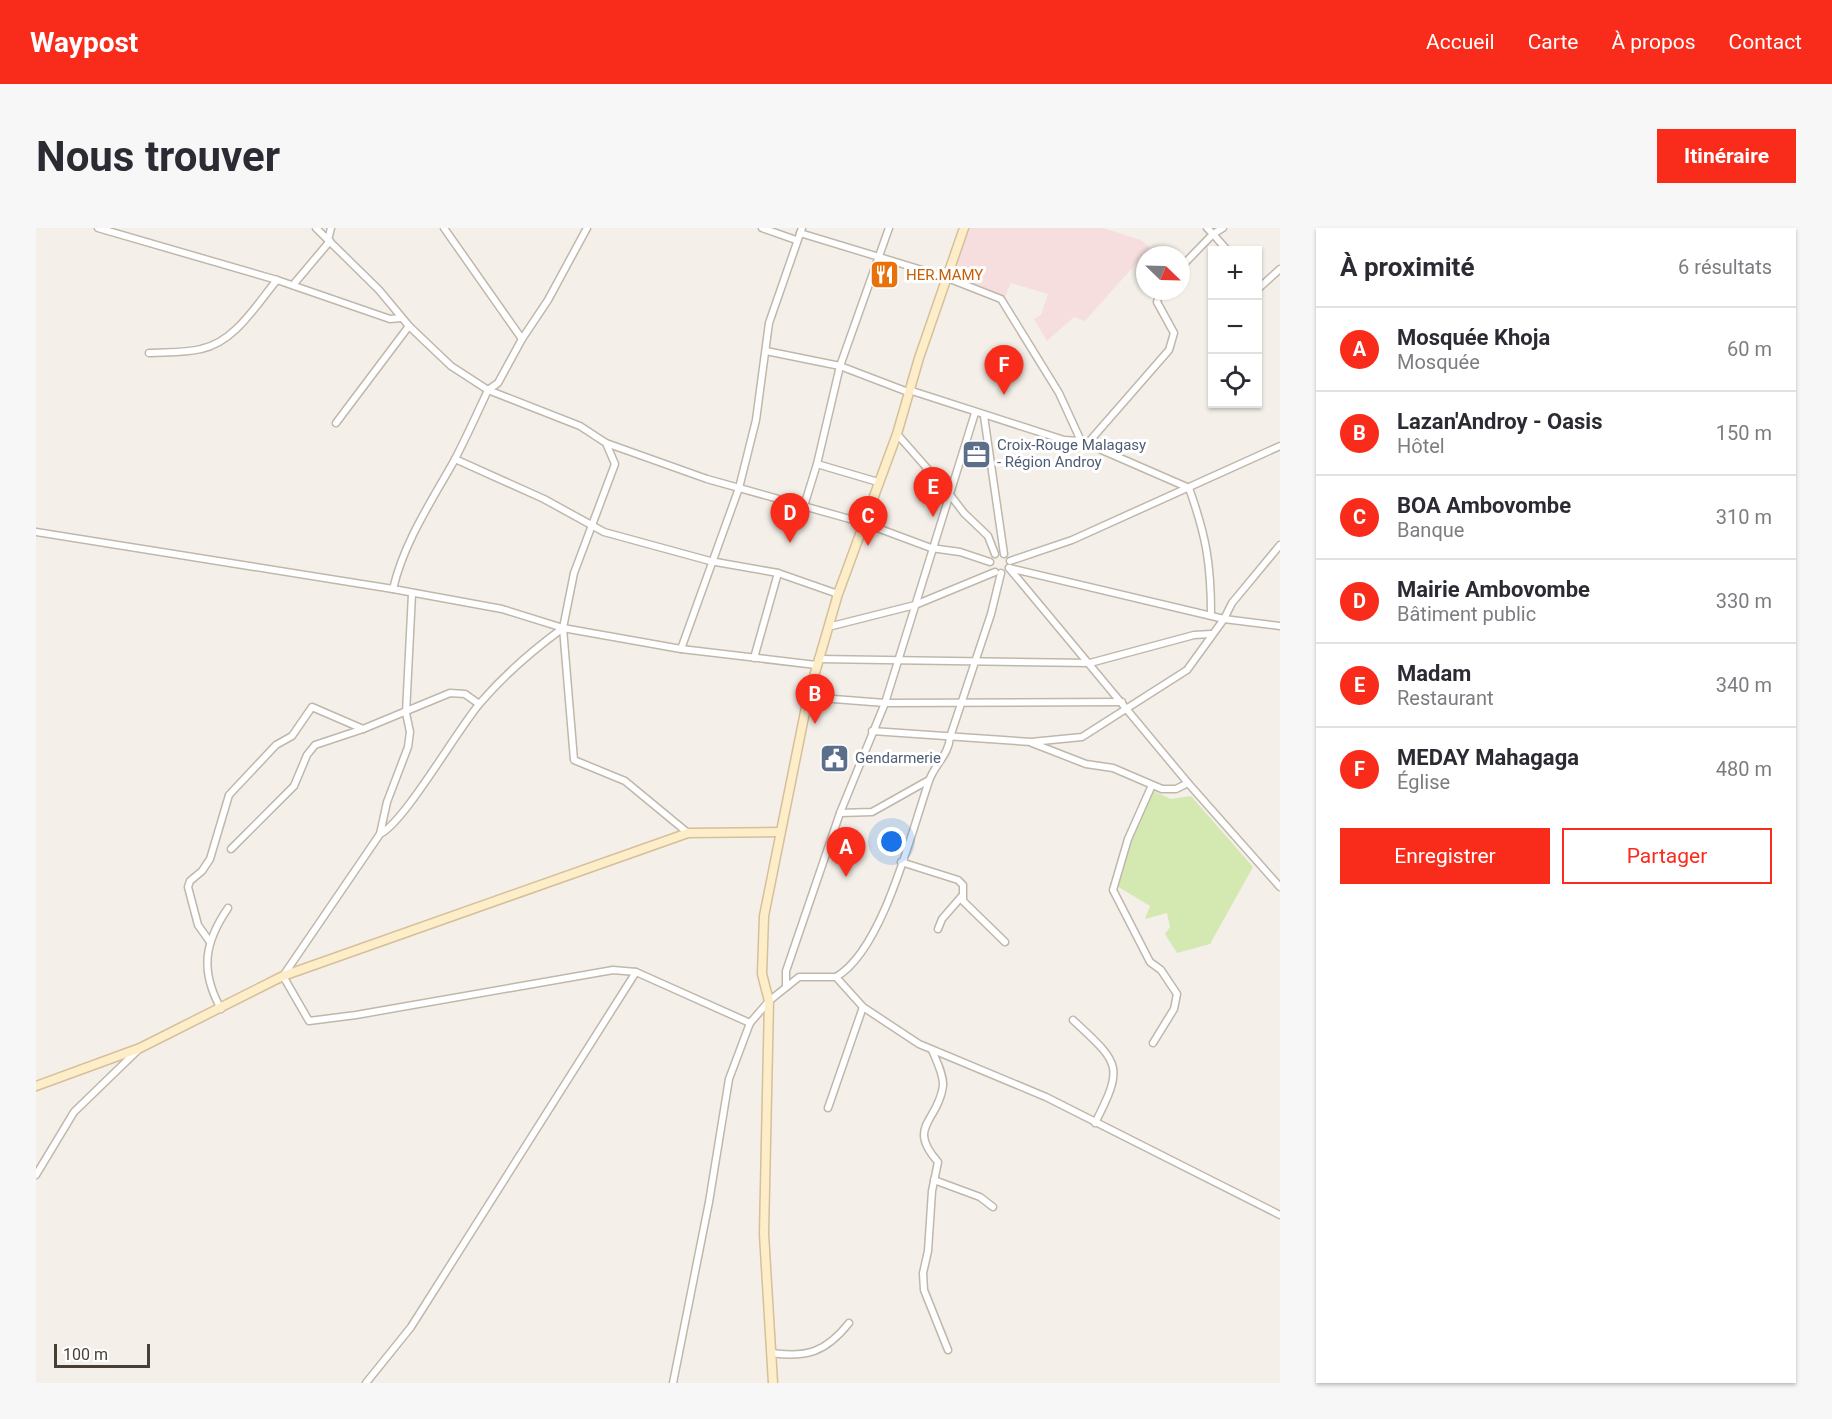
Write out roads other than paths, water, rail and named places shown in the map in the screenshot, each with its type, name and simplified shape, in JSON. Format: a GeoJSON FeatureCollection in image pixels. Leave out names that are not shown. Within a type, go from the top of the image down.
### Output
{"type":"FeatureCollection","features":[{"type":"Feature","properties":{"kind":"main road"},"geometry":{"type":"LineString","coordinates":[[773,1383],[764,1234],[769,1001],[762,974],[764,916],[817,662],[838,594],[897,434],[945,277],[964,228]]}},
{"type":"Feature","properties":{"kind":"main road"},"geometry":{"type":"LineString","coordinates":[[36,1086],[140,1048],[283,976],[688,832],[780,832]]}},
{"type":"Feature","properties":{"kind":"street"},"geometry":{"type":"LineString","coordinates":[[98,228],[277,280],[390,319],[401,318]]}},
{"type":"Feature","properties":{"kind":"street"},"geometry":{"type":"LineString","coordinates":[[316,228],[379,290],[401,318],[451,366],[488,390],[580,426],[606,443],[707,479],[864,524],[931,548],[960,552],[990,562],[998,573]]}},
{"type":"Feature","properties":{"kind":"street"},"geometry":{"type":"LineString","coordinates":[[293,285],[329,241],[331,228]]}},
{"type":"Feature","properties":{"kind":"street"},"geometry":{"type":"LineString","coordinates":[[444,228],[522,339]]}},
{"type":"Feature","properties":{"kind":"street"},"geometry":{"type":"LineString","coordinates":[[393,589],[399,565],[409,542],[455,459],[488,390],[498,383],[522,339],[549,300],[587,228]]}},
{"type":"Feature","properties":{"kind":"street"},"geometry":{"type":"LineString","coordinates":[[762,228],[796,240]]}},
{"type":"Feature","properties":{"kind":"street"},"geometry":{"type":"LineString","coordinates":[[804,506],[817,464],[840,366],[889,228]]}},
{"type":"Feature","properties":{"kind":"street"},"geometry":{"type":"LineString","coordinates":[[1207,228],[1224,246]]}},
{"type":"Feature","properties":{"kind":"street"},"geometry":{"type":"LineString","coordinates":[[1190,258],[1222,228]]}},
{"type":"Feature","properties":{"kind":"street"},"geometry":{"type":"LineString","coordinates":[[681,649],[710,561],[740,488],[756,420],[775,302],[801,231],[945,277],[1001,298],[1059,393],[1084,443]]}},
{"type":"Feature","properties":{"kind":"street"},"geometry":{"type":"LineString","coordinates":[[1262,285],[1280,269]]}},
{"type":"Feature","properties":{"kind":"street"},"geometry":{"type":"LineString","coordinates":[[149,353],[201,349],[219,343],[233,333],[277,280]]}},
{"type":"Feature","properties":{"kind":"street"},"geometry":{"type":"LineString","coordinates":[[1084,443],[1169,350],[1174,333],[1158,300]]}},
{"type":"Feature","properties":{"kind":"street"},"geometry":{"type":"LineString","coordinates":[[336,423],[409,326]]}},
{"type":"Feature","properties":{"kind":"street"},"geometry":{"type":"LineString","coordinates":[[766,351],[840,366],[984,416],[1069,442],[1084,443],[1189,488],[1205,535],[1211,572],[1211,614]]}},
{"type":"Feature","properties":{"kind":"street"},"geometry":{"type":"LineString","coordinates":[[786,987],[786,971],[840,813],[885,703],[948,492],[975,413]]}},
{"type":"Feature","properties":{"kind":"street"},"geometry":{"type":"LineString","coordinates":[[984,416],[1004,554],[1009,564],[1188,783],[1280,886]]}},
{"type":"Feature","properties":{"kind":"street"},"geometry":{"type":"LineString","coordinates":[[897,434],[964,513],[988,536],[995,554]]}},
{"type":"Feature","properties":{"kind":"street"},"geometry":{"type":"LineString","coordinates":[[606,443],[615,464],[574,573],[563,628],[574,760],[625,781],[688,832]]}},
{"type":"Feature","properties":{"kind":"street"},"geometry":{"type":"LineString","coordinates":[[828,627],[915,605],[998,573],[1009,564],[1072,540],[1280,446]]}},
{"type":"Feature","properties":{"kind":"street"},"geometry":{"type":"LineString","coordinates":[[455,459],[544,500],[592,526],[710,561],[778,573],[838,594]]}},
{"type":"Feature","properties":{"kind":"street"},"geometry":{"type":"LineString","coordinates":[[817,464],[878,482]]}},
{"type":"Feature","properties":{"kind":"street"},"geometry":{"type":"LineString","coordinates":[[36,532],[393,589],[502,609],[563,628],[681,649],[754,658],[817,662],[897,659],[1090,663],[1194,635],[1211,634]]}},
{"type":"Feature","properties":{"kind":"street"},"geometry":{"type":"LineString","coordinates":[[872,731],[1031,742],[1082,737],[1128,710],[1187,670],[1224,619],[1242,588],[1280,545]]}},
{"type":"Feature","properties":{"kind":"street"},"geometry":{"type":"LineString","coordinates":[[995,554],[1004,554]]}},
{"type":"Feature","properties":{"kind":"street"},"geometry":{"type":"LineString","coordinates":[[990,562],[995,554]]}},
{"type":"Feature","properties":{"kind":"street"},"geometry":{"type":"LineString","coordinates":[[1009,564],[1224,619],[1280,626]]}},
{"type":"Feature","properties":{"kind":"street"},"geometry":{"type":"LineString","coordinates":[[754,658],[778,573]]}},
{"type":"Feature","properties":{"kind":"street"},"geometry":{"type":"LineString","coordinates":[[673,1383],[709,1202],[729,1079],[750,1023],[769,1001],[800,977],[836,977],[850,969],[864,952],[888,901],[929,780],[945,756],[975,662],[998,573]]}},
{"type":"Feature","properties":{"kind":"street"},"geometry":{"type":"LineString","coordinates":[[380,834],[387,802],[408,747],[410,732],[406,713],[412,594]]}},
{"type":"Feature","properties":{"kind":"street"},"geometry":{"type":"LineString","coordinates":[[563,628],[532,650],[479,704],[398,818],[380,834],[283,976],[309,1020],[392,1009],[591,973],[636,972],[750,1023]]}},
{"type":"Feature","properties":{"kind":"street"},"geometry":{"type":"LineString","coordinates":[[231,849],[294,786],[303,763],[315,746],[406,713],[450,693],[465,694],[479,704]]}},
{"type":"Feature","properties":{"kind":"street"},"geometry":{"type":"LineString","coordinates":[[808,698],[885,703],[1122,702]]}},
{"type":"Feature","properties":{"kind":"street"},"geometry":{"type":"LineString","coordinates":[[210,942],[198,925],[188,887],[190,881],[202,871],[210,859],[221,829],[224,806],[229,795],[276,745],[292,736],[312,707],[363,729]]}},
{"type":"Feature","properties":{"kind":"street"},"geometry":{"type":"LineString","coordinates":[[1031,742],[1086,764],[1113,768],[1162,789],[1176,789],[1188,783]]}},
{"type":"Feature","properties":{"kind":"street"},"geometry":{"type":"LineString","coordinates":[[840,813],[872,812],[929,780]]}},
{"type":"Feature","properties":{"kind":"street"},"geometry":{"type":"LineString","coordinates":[[1152,785],[1128,838],[1113,890],[1150,962],[1161,970],[1177,994],[1174,1009],[1153,1044]]}},
{"type":"Feature","properties":{"kind":"street"},"geometry":{"type":"LineString","coordinates":[[901,862],[958,880],[963,885],[962,896],[969,908],[1005,942]]}},
{"type":"Feature","properties":{"kind":"street"},"geometry":{"type":"LineString","coordinates":[[938,929],[942,919],[962,896]]}},
{"type":"Feature","properties":{"kind":"street"},"geometry":{"type":"LineString","coordinates":[[221,1009],[208,977],[206,958],[216,925],[228,908]]}},
{"type":"Feature","properties":{"kind":"street"},"geometry":{"type":"LineString","coordinates":[[366,1383],[411,1327],[636,972]]}},
{"type":"Feature","properties":{"kind":"street"},"geometry":{"type":"LineString","coordinates":[[836,977],[863,1007],[932,1050],[1046,1097],[1280,1215]]}},
{"type":"Feature","properties":{"kind":"street"},"geometry":{"type":"LineString","coordinates":[[828,1108],[863,1007]]}},
{"type":"Feature","properties":{"kind":"street"},"geometry":{"type":"LineString","coordinates":[[1073,1020],[1110,1059],[1116,1072],[1114,1082],[1095,1123]]}},
{"type":"Feature","properties":{"kind":"street"},"geometry":{"type":"LineString","coordinates":[[36,1175],[74,1112],[140,1048]]}},
{"type":"Feature","properties":{"kind":"street"},"geometry":{"type":"LineString","coordinates":[[932,1050],[943,1086],[923,1136],[924,1145],[938,1162],[934,1180],[928,1251],[922,1273],[924,1290],[948,1350]]}},
{"type":"Feature","properties":{"kind":"street"},"geometry":{"type":"LineString","coordinates":[[934,1180],[980,1197],[993,1207]]}},
{"type":"Feature","properties":{"kind":"street"},"geometry":{"type":"LineString","coordinates":[[771,1353],[794,1356],[809,1353],[834,1342],[849,1323]]}},
{"type":"Feature","properties":{"kind":"place","name":"HER.MAMY"},"geometry":{"type":"Point","coordinates":[885,275]}},
{"type":"Feature","properties":{"kind":"place","name":"MEDAY Mahagaga"},"geometry":{"type":"Point","coordinates":[1004,395]}},
{"type":"Feature","properties":{"kind":"place","name":"Croix-Rouge Malagasy - Région Androy"},"geometry":{"type":"Point","coordinates":[976,454]}},
{"type":"Feature","properties":{"kind":"place","name":"Madam"},"geometry":{"type":"Point","coordinates":[933,517]}},
{"type":"Feature","properties":{"kind":"place","name":"Mairie Ambovombe"},"geometry":{"type":"Point","coordinates":[790,543]}},
{"type":"Feature","properties":{"kind":"place","name":"BOA Ambovombe"},"geometry":{"type":"Point","coordinates":[868,546]}},
{"type":"Feature","properties":{"kind":"place","name":"Lazan'Androy - Oasis"},"geometry":{"type":"Point","coordinates":[815,724]}},
{"type":"Feature","properties":{"kind":"place","name":"Gendarmerie"},"geometry":{"type":"Point","coordinates":[834,758]}},
{"type":"Feature","properties":{"kind":"place","name":"Mosquée Khoja"},"geometry":{"type":"Point","coordinates":[846,877]}}]}
